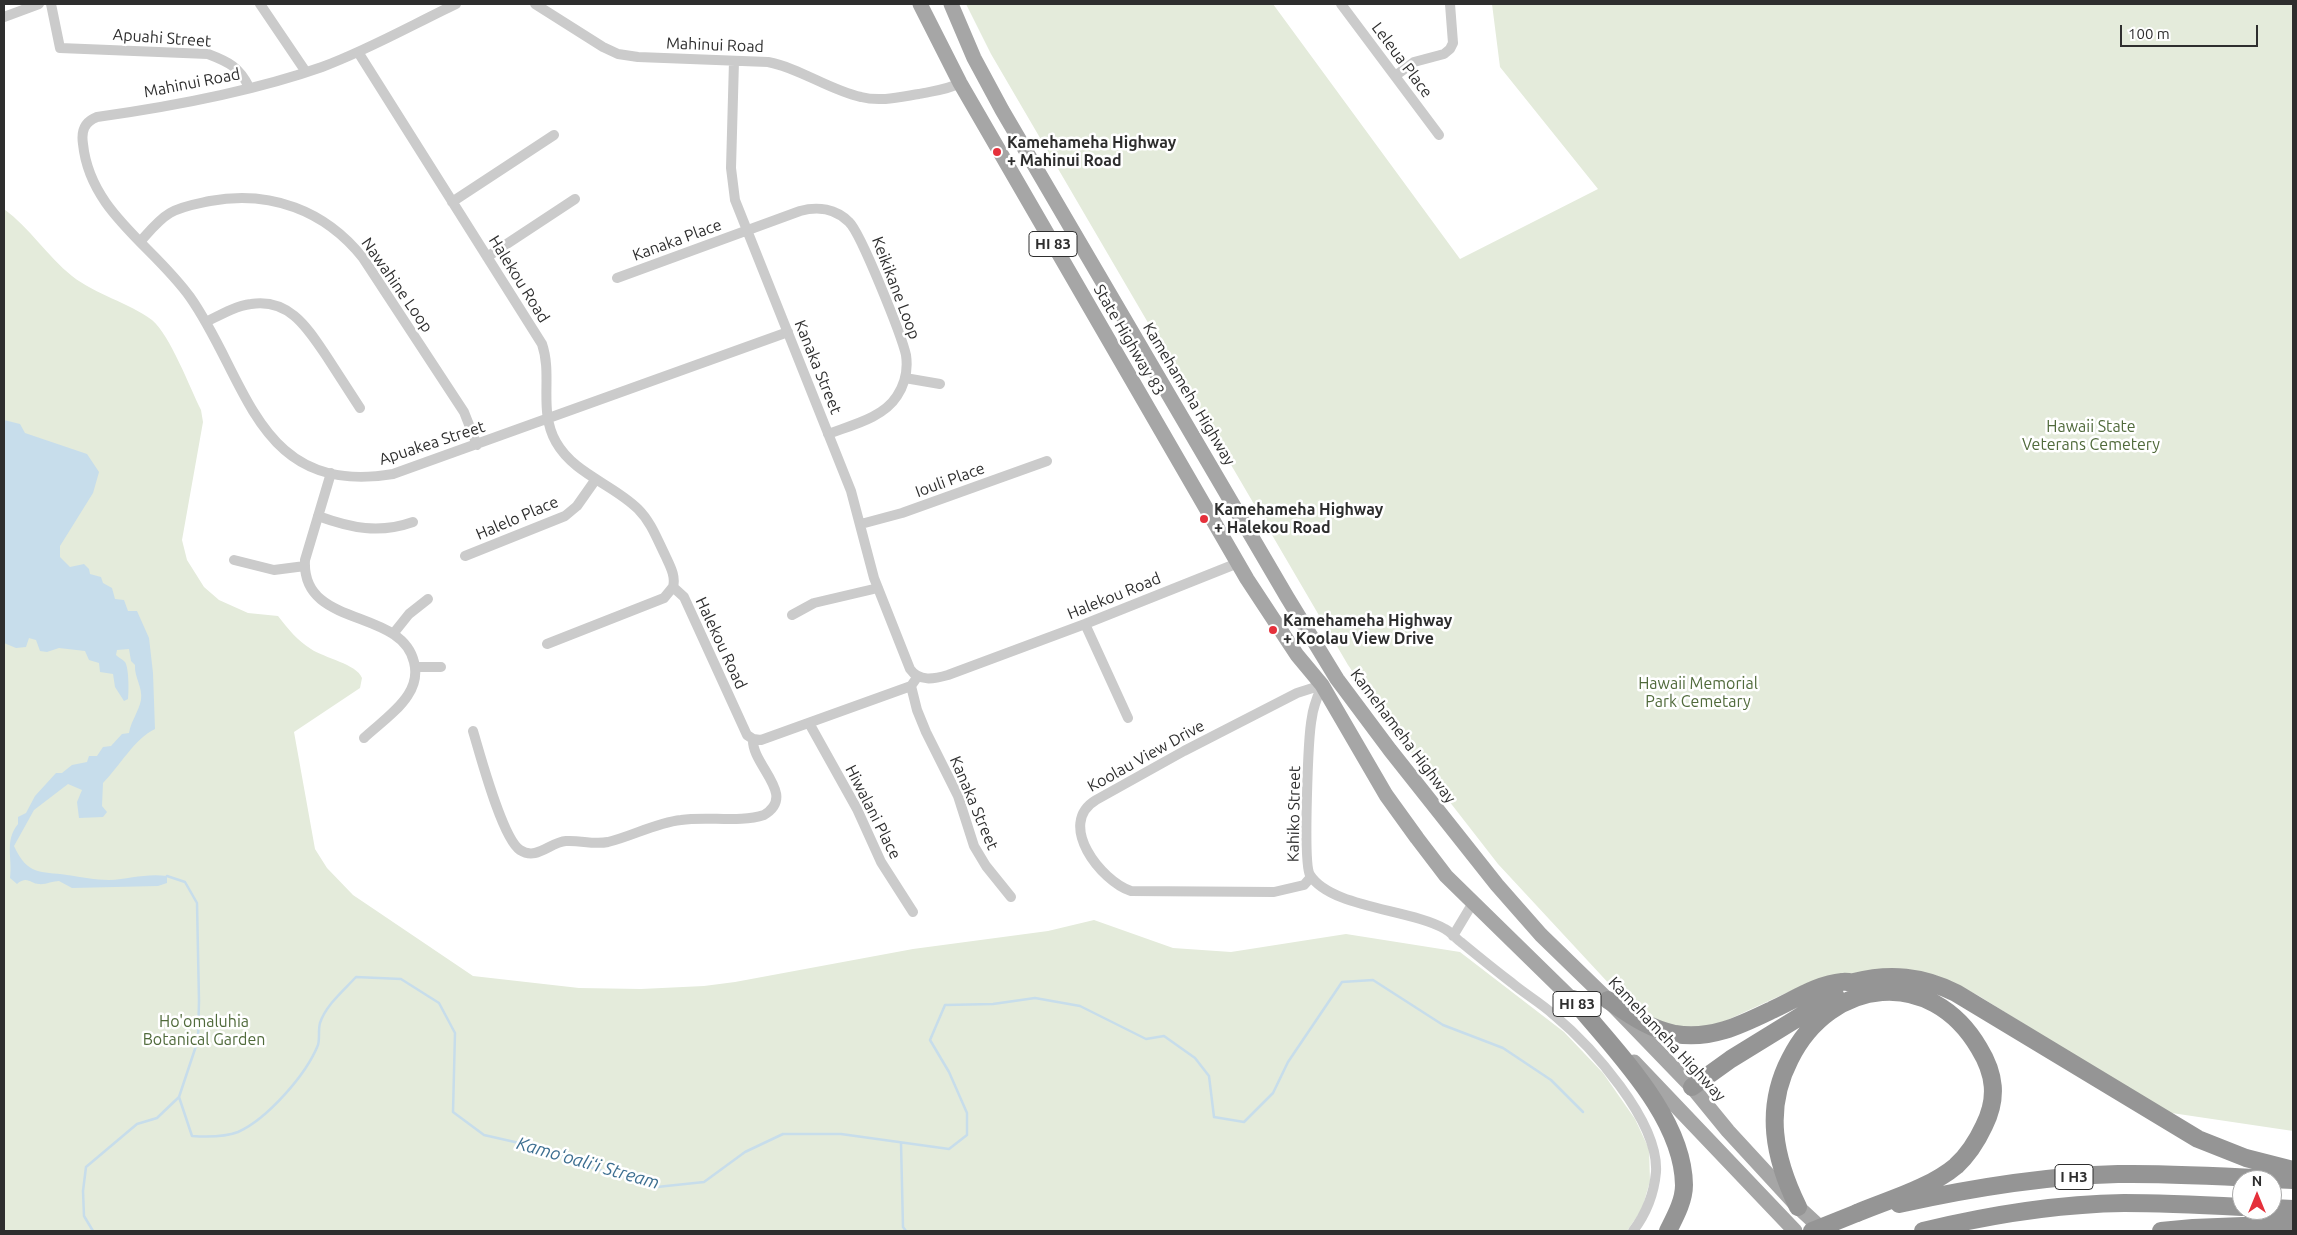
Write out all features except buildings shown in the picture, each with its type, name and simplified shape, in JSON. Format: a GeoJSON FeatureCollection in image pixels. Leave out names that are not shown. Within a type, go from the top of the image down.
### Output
{"type":"FeatureCollection","features":[{"type":"Feature","properties":{"kind":"highway"},"geometry":{"type":"LineString","coordinates":[[1608,1000],[1655,1028],[1676,1034],[1697,1036],[1717,1033],[1736,1027],[1822,987],[1875,977],[1900,976],[1924,980],[1946,988],[2198,1139],[2246,1158],[2293,1170]]}},
{"type":"Feature","properties":{"kind":"highway"},"geometry":{"type":"LineString","coordinates":[[1692,1087],[1731,1059],[1823,1002],[1847,990],[1850,983]]}},
{"type":"Feature","properties":{"kind":"highway"},"geometry":{"type":"LineString","coordinates":[[1798,1207],[1780,1164],[1774,1128],[1778,1090],[1792,1054],[1815,1024],[1845,1002],[1879,992],[1914,994],[1945,1008],[1970,1031],[1990,1067],[1994,1084],[1993,1103],[1980,1135],[1969,1152],[1955,1166],[1928,1183],[1857,1213]]}},
{"type":"Feature","properties":{"kind":"highway"},"geometry":{"type":"LineString","coordinates":[[1573,999],[1638,1078],[1660,1110],[1677,1144],[1682,1162],[1684,1186],[1680,1208],[1668,1231]]}},
{"type":"Feature","properties":{"kind":"highway","name":"I H3"},"geometry":{"type":"LineString","coordinates":[[1812,1231],[1857,1213],[1974,1189],[2081,1176],[2153,1174],[2293,1180]]}},
{"type":"Feature","properties":{"kind":"highway","name":"I H3"},"geometry":{"type":"LineString","coordinates":[[1923,1231],[2006,1214],[2089,1204],[2155,1203],[2232,1207]]}},
{"type":"Feature","properties":{"kind":"highway"},"geometry":{"type":"LineString","coordinates":[[2161,1231],[2293,1224]]}},
{"type":"Feature","properties":{"kind":"main road","name":"State Highway 83"},"geometry":{"type":"LineString","coordinates":[[920,4],[960,84],[1238,563],[1296,655],[1322,685]]}},
{"type":"Feature","properties":{"kind":"main road","name":"Kamehameha Highway"},"geometry":{"type":"LineString","coordinates":[[951,4],[974,58],[1002,110],[1287,597],[1338,679],[1390,750],[1497,885],[1541,935],[1608,1000],[1692,1087],[1728,1131],[1798,1207],[1824,1231]]}},
{"type":"Feature","properties":{"kind":"main road"},"geometry":{"type":"LineString","coordinates":[[960,84],[986,78]]}},
{"type":"Feature","properties":{"kind":"main road"},"geometry":{"type":"LineString","coordinates":[[1146,404],[1167,392]]}},
{"type":"Feature","properties":{"kind":"main road"},"geometry":{"type":"LineString","coordinates":[[1238,563],[1261,550]]}},
{"type":"Feature","properties":{"kind":"main road"},"geometry":{"type":"LineString","coordinates":[[1322,685],[1338,679]]}},
{"type":"Feature","properties":{"kind":"main road","name":"HI 83"},"geometry":{"type":"LineString","coordinates":[[1322,685],[1386,795],[1446,876],[1474,901],[1573,999],[1795,1231]]}},
{"type":"Feature","properties":{"kind":"main road"},"geometry":{"type":"LineString","coordinates":[[1474,901],[1497,885]]}},
{"type":"Feature","properties":{"kind":"main road"},"geometry":{"type":"LineString","coordinates":[[1679,1108],[1692,1087]]}},
{"type":"Feature","properties":{"kind":"street"},"geometry":{"type":"LineString","coordinates":[[4,17],[39,4]]}},
{"type":"Feature","properties":{"kind":"street","name":"Apuahi Street"},"geometry":{"type":"LineString","coordinates":[[51,4],[60,48],[208,54],[228,61],[242,75],[248,87]]}},
{"type":"Feature","properties":{"kind":"street"},"geometry":{"type":"LineString","coordinates":[[260,4],[306,72]]}},
{"type":"Feature","properties":{"kind":"street","name":"Mahinui Road"},"geometry":{"type":"LineString","coordinates":[[86,124],[97,117],[248,87],[306,72],[358,52],[456,4]]}},
{"type":"Feature","properties":{"kind":"street","name":"Mahinui Road"},"geometry":{"type":"LineString","coordinates":[[535,4],[603,47],[618,54],[638,57],[776,63],[853,95],[867,98],[902,97],[960,84]]}},
{"type":"Feature","properties":{"kind":"street","name":"Leleua Place"},"geometry":{"type":"LineString","coordinates":[[1341,4],[1439,135]]}},
{"type":"Feature","properties":{"kind":"street"},"geometry":{"type":"LineString","coordinates":[[1395,76],[1414,62],[1444,54],[1450,50],[1453,43],[1450,4]]}},
{"type":"Feature","properties":{"kind":"street","name":"Halekou Road"},"geometry":{"type":"LineString","coordinates":[[358,52],[542,344],[545,357],[547,419],[552,436],[563,452],[577,466],[630,502],[648,521],[674,575],[673,588],[684,597],[746,732],[753,739],[755,755],[775,786],[777,795],[773,808],[764,815],[680,820],[659,824],[608,841],[593,844],[564,841],[538,852],[529,853],[517,847],[502,821],[472,730]]}},
{"type":"Feature","properties":{"kind":"street","name":"Kanaka Street"},"geometry":{"type":"LineString","coordinates":[[734,61],[732,179],[737,206],[853,497],[878,588],[910,668],[918,676]]}},
{"type":"Feature","properties":{"kind":"street","name":"Apuakea Street"},"geometry":{"type":"LineString","coordinates":[[86,124],[82,135],[84,153],[96,188],[109,209],[181,285],[206,322],[252,411],[266,431],[293,456],[331,473],[367,477],[394,474],[788,332]]}},
{"type":"Feature","properties":{"kind":"street"},"geometry":{"type":"LineString","coordinates":[[452,202],[554,135]]}},
{"type":"Feature","properties":{"kind":"street","name":"Nawahine Loop"},"geometry":{"type":"LineString","coordinates":[[140,242],[171,212],[184,206],[221,199],[246,197],[271,200],[295,206],[317,217],[347,239],[363,258],[464,412],[476,445]]}},
{"type":"Feature","properties":{"kind":"street"},"geometry":{"type":"LineString","coordinates":[[488,257],[575,199]]}},
{"type":"Feature","properties":{"kind":"street","name":"Keikikane Loop"},"geometry":{"type":"LineString","coordinates":[[747,230],[800,211],[815,208],[837,213],[849,221],[858,232],[903,347],[906,363],[905,378]]}},
{"type":"Feature","properties":{"kind":"street","name":"Kanaka Place"},"geometry":{"type":"LineString","coordinates":[[617,278],[747,230]]}},
{"type":"Feature","properties":{"kind":"street"},"geometry":{"type":"LineString","coordinates":[[206,322],[236,308],[253,303],[270,304],[286,309],[305,325],[360,408]]}},
{"type":"Feature","properties":{"kind":"street"},"geometry":{"type":"LineString","coordinates":[[828,434],[882,411],[898,395],[905,378],[940,384]]}},
{"type":"Feature","properties":{"kind":"street","name":"Iouli Place"},"geometry":{"type":"LineString","coordinates":[[861,524],[902,513],[1048,461]]}},
{"type":"Feature","properties":{"kind":"street"},"geometry":{"type":"LineString","coordinates":[[331,473],[305,566],[309,585],[322,601],[393,634],[408,648],[415,666],[412,687],[406,699],[364,738]]}},
{"type":"Feature","properties":{"kind":"street","name":"Halelo Place"},"geometry":{"type":"LineString","coordinates":[[465,556],[565,516],[577,506],[596,479]]}},
{"type":"Feature","properties":{"kind":"street"},"geometry":{"type":"LineString","coordinates":[[318,516],[368,530],[391,528],[413,522]]}},
{"type":"Feature","properties":{"kind":"street"},"geometry":{"type":"LineString","coordinates":[[234,560],[274,570],[305,566]]}},
{"type":"Feature","properties":{"kind":"street","name":"Halekou Road"},"geometry":{"type":"LineString","coordinates":[[918,676],[926,679],[948,675],[1085,624],[1238,563]]}},
{"type":"Feature","properties":{"kind":"street"},"geometry":{"type":"LineString","coordinates":[[547,644],[664,598],[673,588]]}},
{"type":"Feature","properties":{"kind":"street"},"geometry":{"type":"LineString","coordinates":[[792,615],[814,603],[878,588]]}},
{"type":"Feature","properties":{"kind":"street"},"geometry":{"type":"LineString","coordinates":[[393,634],[409,614],[428,599]]}},
{"type":"Feature","properties":{"kind":"street"},"geometry":{"type":"LineString","coordinates":[[1085,624],[1128,718]]}},
{"type":"Feature","properties":{"kind":"street"},"geometry":{"type":"LineString","coordinates":[[415,666],[441,667]]}},
{"type":"Feature","properties":{"kind":"street"},"geometry":{"type":"LineString","coordinates":[[753,739],[761,740],[911,686],[918,676]]}},
{"type":"Feature","properties":{"kind":"street","name":"Koolau View Drive"},"geometry":{"type":"LineString","coordinates":[[1311,877],[1304,884],[1274,892],[1131,891],[1116,885],[1105,875],[1081,838],[1079,827],[1083,811],[1096,800],[1184,751],[1288,698],[1322,685]]}},
{"type":"Feature","properties":{"kind":"street","name":"Kahiko Street"},"geometry":{"type":"LineString","coordinates":[[1322,685],[1312,717],[1306,845],[1308,871],[1311,877],[1321,888],[1340,897],[1431,923],[1447,930],[1526,995],[1554,1014],[1593,1053],[1618,1083],[1640,1116],[1653,1149],[1656,1171],[1653,1195],[1642,1219],[1633,1231]]}},
{"type":"Feature","properties":{"kind":"street","name":"Kanaka Street"},"geometry":{"type":"LineString","coordinates":[[911,686],[917,710],[926,732],[958,796],[974,846],[986,866],[1011,898]]}},
{"type":"Feature","properties":{"kind":"street","name":"Hiwalani Place"},"geometry":{"type":"LineString","coordinates":[[810,723],[857,809],[881,862],[913,912]]}},
{"type":"Feature","properties":{"kind":"street"},"geometry":{"type":"LineString","coordinates":[[1453,936],[1474,901]]}},
{"type":"Feature","properties":{"kind":"green space"},"geometry":{"type":"Polygon","coordinates":[[[966,4],[1273,4],[1460,259],[1598,189],[1500,67],[1492,4],[2293,4],[2293,1131],[2165,1112],[1979,996],[1952,982],[1810,982],[1723,1022],[1692,1029],[1661,1024],[1626,1002],[1498,864],[1386,720],[1348,665],[991,54],[966,4]]]}},
{"type":"Feature","properties":{"kind":"green space","name":"Ho'omaluhia Botanical Garden"},"geometry":{"type":"Polygon","coordinates":[[[4,209],[72,276],[81,283],[143,314],[159,327],[166,337],[201,410],[203,422],[182,540],[187,560],[204,587],[219,600],[248,613],[278,616],[306,646],[354,669],[362,678],[360,688],[294,732],[315,849],[327,868],[353,895],[473,976],[579,988],[641,989],[704,986],[913,949],[1048,931],[1094,920],[1173,948],[1231,952],[1346,934],[1460,952],[1564,1032],[1603,1073],[1635,1119],[1649,1149],[1650,1181],[1642,1209],[1627,1231],[4,1231],[4,209]]]}},
{"type":"Feature","properties":{"kind":"water"},"geometry":{"type":"Polygon","coordinates":[[[4,420],[20,424],[25,433],[87,454],[99,472],[93,493],[60,546],[60,557],[70,567],[84,564],[89,569],[90,574],[101,577],[103,583],[112,588],[115,599],[124,600],[128,611],[137,611],[149,638],[153,673],[155,729],[134,746],[103,783],[102,806],[107,812],[103,817],[79,818],[77,802],[82,790],[68,784],[34,810],[14,846],[24,863],[42,872],[104,880],[160,875],[167,876],[167,883],[158,886],[72,888],[59,881],[36,884],[24,880],[17,884],[10,878],[10,844],[11,837],[18,824],[18,817],[26,813],[35,796],[56,773],[62,773],[72,765],[87,762],[89,756],[97,756],[103,747],[111,746],[122,734],[129,733],[140,704],[141,695],[135,665],[131,661],[129,649],[117,650],[116,655],[125,662],[127,669],[128,699],[124,701],[115,687],[113,674],[100,672],[99,663],[89,660],[85,651],[59,648],[47,652],[40,651],[36,640],[29,638],[26,647],[16,648],[4,643],[4,420]]]}},
{"type":"Feature","properties":{"kind":"waterway","name":"Kamoʻoaliʻi Stream"},"geometry":{"type":"LineString","coordinates":[[167,876],[185,882],[197,903],[198,1040],[179,1097],[192,1136],[233,1134],[249,1126],[273,1107],[295,1082],[312,1057],[318,1045],[320,1023],[326,1010],[356,977],[401,979],[439,1003],[455,1033],[453,1112],[484,1135],[550,1150],[579,1164],[657,1187],[704,1182],[745,1152],[783,1134],[841,1134],[949,1149],[967,1135],[967,1113],[949,1072],[930,1040],[945,1005],[993,1004],[1035,998],[1080,1006],[1146,1039],[1164,1036],[1195,1058],[1209,1076],[1214,1117],[1244,1122],[1273,1093],[1288,1062],[1342,982],[1373,980],[1443,1025],[1503,1048],[1551,1080],[1583,1112]]}},
{"type":"Feature","properties":{"kind":"waterway"},"geometry":{"type":"LineString","coordinates":[[93,1231],[84,1216],[83,1191],[86,1167],[137,1124],[157,1118],[179,1097]]}},
{"type":"Feature","properties":{"kind":"waterway"},"geometry":{"type":"LineString","coordinates":[[901,1143],[903,1227],[906,1231]]}},
{"type":"Feature","properties":{"kind":"place","name":"Kamehameha Highway + Mahinui Road"},"geometry":{"type":"Point","coordinates":[997,152]}},
{"type":"Feature","properties":{"kind":"place","name":"Kamehameha Highway + Halekou Road"},"geometry":{"type":"Point","coordinates":[1204,519]}},
{"type":"Feature","properties":{"kind":"place","name":"Kamehameha Highway + Koolau View Drive"},"geometry":{"type":"Point","coordinates":[1273,630]}},
{"type":"Feature","properties":{"kind":"park label","name":"Hawaii State Veterans Cemetery"},"geometry":{"type":"Point","coordinates":[2091,436]}},
{"type":"Feature","properties":{"kind":"park label","name":"Hawaii Memorial Park Cemetary"},"geometry":{"type":"Point","coordinates":[1698,693]}}]}
